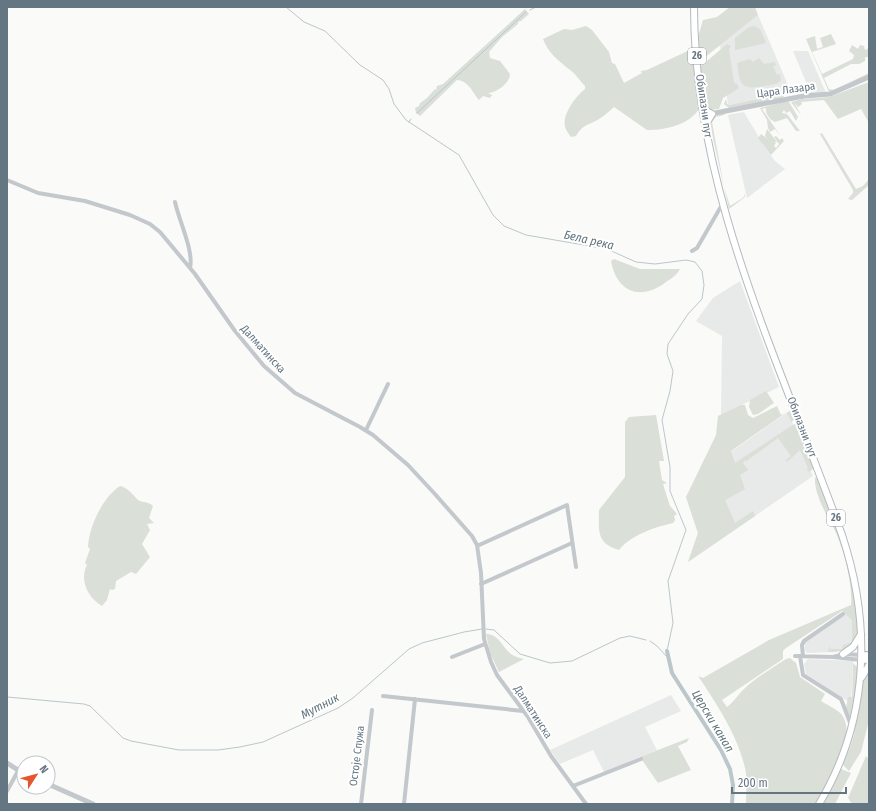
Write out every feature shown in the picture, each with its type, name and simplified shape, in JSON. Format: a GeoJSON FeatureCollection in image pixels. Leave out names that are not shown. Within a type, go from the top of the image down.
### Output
{"type":"FeatureCollection","features":[{"type":"Feature","properties":{"kind":"main road","name":"Обилазни пут"},"geometry":{"type":"LineString","coordinates":[[694,7],[704,116],[723,203],[755,302],[846,546],[857,588],[862,632],[859,686],[852,729],[839,766],[819,804]]}},
{"type":"Feature","properties":{"kind":"main road"},"geometry":{"type":"LineString","coordinates":[[703,109],[712,114],[706,125]]}},
{"type":"Feature","properties":{"kind":"main road"},"geometry":{"type":"LineString","coordinates":[[844,654],[853,647],[862,632]]}},
{"type":"Feature","properties":{"kind":"main road"},"geometry":{"type":"LineString","coordinates":[[861,657],[869,655]]}},
{"type":"Feature","properties":{"kind":"main road"},"geometry":{"type":"LineString","coordinates":[[861,657],[869,660]]}},
{"type":"Feature","properties":{"kind":"main road"},"geometry":{"type":"LineString","coordinates":[[859,686],[864,672],[869,665]]}},
{"type":"Feature","properties":{"kind":"street","name":"Цара Лазара"},"geometry":{"type":"LineString","coordinates":[[704,116],[804,96],[830,94],[869,77]]}},
{"type":"Feature","properties":{"kind":"street","name":"Далматинска"},"geometry":{"type":"LineString","coordinates":[[7,180],[38,193],[85,201],[143,220],[160,232],[190,268],[242,340],[278,380],[295,393],[366,430],[408,465],[460,521],[472,536],[477,546],[483,626],[487,654],[497,675],[524,711],[545,747],[586,804]]}},
{"type":"Feature","properties":{"kind":"street"},"geometry":{"type":"LineString","coordinates":[[175,202],[191,255],[190,268]]}},
{"type":"Feature","properties":{"kind":"street"},"geometry":{"type":"LineString","coordinates":[[692,251],[696,248],[723,203]]}},
{"type":"Feature","properties":{"kind":"street"},"geometry":{"type":"LineString","coordinates":[[366,430],[388,384]]}},
{"type":"Feature","properties":{"kind":"street"},"geometry":{"type":"LineString","coordinates":[[477,546],[567,505],[576,567]]}},
{"type":"Feature","properties":{"kind":"street"},"geometry":{"type":"LineString","coordinates":[[481,584],[572,543]]}},
{"type":"Feature","properties":{"kind":"street"},"geometry":{"type":"LineString","coordinates":[[843,614],[804,641],[799,656],[803,674],[841,699],[852,729]]}},
{"type":"Feature","properties":{"kind":"street"},"geometry":{"type":"LineString","coordinates":[[452,657],[485,644]]}},
{"type":"Feature","properties":{"kind":"street"},"geometry":{"type":"LineString","coordinates":[[833,657],[844,654],[861,657]]}},
{"type":"Feature","properties":{"kind":"street"},"geometry":{"type":"LineString","coordinates":[[799,656],[861,657]]}},
{"type":"Feature","properties":{"kind":"street"},"geometry":{"type":"LineString","coordinates":[[383,696],[524,711]]}},
{"type":"Feature","properties":{"kind":"street"},"geometry":{"type":"LineString","coordinates":[[404,804],[416,699]]}},
{"type":"Feature","properties":{"kind":"street","name":"Остоје Спужа"},"geometry":{"type":"LineString","coordinates":[[361,804],[372,710]]}},
{"type":"Feature","properties":{"kind":"street"},"geometry":{"type":"LineString","coordinates":[[572,786],[641,759]]}},
{"type":"Feature","properties":{"kind":"street"},"geometry":{"type":"LineString","coordinates":[[7,763],[16,770]]}},
{"type":"Feature","properties":{"kind":"street"},"geometry":{"type":"LineString","coordinates":[[7,791],[16,775]]}},
{"type":"Feature","properties":{"kind":"street"},"geometry":{"type":"LineString","coordinates":[[56,788],[93,804]]}},
{"type":"Feature","properties":{"kind":"shaded area"},"geometry":{"type":"Polygon","coordinates":[[[730,7],[755,7],[758,15],[704,58],[701,58],[698,37],[703,20],[717,17],[730,7]]]}},
{"type":"Feature","properties":{"kind":"shaded area"},"geometry":{"type":"Polygon","coordinates":[[[525,9],[529,14],[502,37],[489,52],[490,58],[500,61],[510,74],[508,81],[502,87],[488,93],[492,95],[490,98],[483,96],[479,100],[465,82],[457,80],[420,116],[416,113],[415,108],[419,106],[420,103],[435,89],[436,90],[437,86],[443,84],[525,9]]]}},
{"type":"Feature","properties":{"kind":"shaded area"},"geometry":{"type":"Polygon","coordinates":[[[758,15],[791,92],[728,105],[720,45],[758,15]]]}},
{"type":"Feature","properties":{"kind":"shaded area"},"geometry":{"type":"Polygon","coordinates":[[[586,26],[592,30],[609,52],[612,63],[615,64],[624,83],[642,73],[641,71],[647,70],[692,49],[700,107],[696,113],[684,122],[677,125],[662,129],[647,130],[614,107],[601,118],[584,127],[576,136],[571,137],[565,127],[566,116],[574,100],[585,89],[585,86],[574,73],[551,53],[543,39],[564,29],[572,30],[586,26]]]}},
{"type":"Feature","properties":{"kind":"shaded area"},"geometry":{"type":"Polygon","coordinates":[[[754,26],[760,29],[766,43],[735,50],[735,38],[749,27],[754,26]]]}},
{"type":"Feature","properties":{"kind":"shaded area"},"geometry":{"type":"Polygon","coordinates":[[[831,34],[836,44],[812,52],[822,74],[853,59],[854,55],[849,51],[852,45],[858,49],[860,45],[864,46],[865,50],[869,48],[869,57],[865,57],[865,61],[859,64],[851,64],[824,78],[829,89],[834,90],[829,92],[806,39],[815,36],[817,49],[823,47],[820,38],[831,34]]]}},
{"type":"Feature","properties":{"kind":"shaded area"},"geometry":{"type":"Polygon","coordinates":[[[727,44],[731,46],[729,49],[734,83],[737,84],[739,88],[723,98],[719,109],[709,110],[705,105],[700,67],[727,44]]]}},
{"type":"Feature","properties":{"kind":"shaded area"},"geometry":{"type":"Polygon","coordinates":[[[793,51],[808,51],[826,93],[811,94],[793,51]]]}},
{"type":"Feature","properties":{"kind":"shaded area"},"geometry":{"type":"Polygon","coordinates":[[[759,58],[764,64],[775,62],[776,65],[773,66],[777,75],[780,74],[781,80],[771,85],[755,87],[745,86],[740,80],[737,63],[750,59],[753,62],[759,58]]]}},
{"type":"Feature","properties":{"kind":"shaded area"},"geometry":{"type":"Polygon","coordinates":[[[869,73],[869,75],[836,89],[869,73]]]}},
{"type":"Feature","properties":{"kind":"shaded area"},"geometry":{"type":"Polygon","coordinates":[[[869,82],[869,123],[861,109],[838,119],[824,100],[801,102],[802,104],[798,107],[794,102],[801,115],[791,102],[802,99],[829,97],[869,82]]]}},
{"type":"Feature","properties":{"kind":"shaded area"},"geometry":{"type":"Polygon","coordinates":[[[785,93],[783,98],[729,108],[724,104],[726,99],[727,104],[729,105],[785,93]]]}},
{"type":"Feature","properties":{"kind":"shaded area"},"geometry":{"type":"Polygon","coordinates":[[[786,101],[789,102],[798,117],[796,121],[790,111],[786,113],[784,110],[782,113],[787,114],[800,131],[796,131],[787,118],[775,122],[773,121],[767,115],[766,108],[762,109],[781,137],[775,129],[770,132],[767,120],[760,108],[786,101]]]}},
{"type":"Feature","properties":{"kind":"shaded area"},"geometry":{"type":"Polygon","coordinates":[[[744,112],[764,146],[775,161],[785,169],[747,198],[728,115],[744,112]]]}},
{"type":"Feature","properties":{"kind":"shaded area"},"geometry":{"type":"Polygon","coordinates":[[[725,113],[724,115],[716,117],[712,122],[724,186],[710,125],[714,116],[725,113]]]}},
{"type":"Feature","properties":{"kind":"shaded area"},"geometry":{"type":"Polygon","coordinates":[[[767,129],[777,142],[774,142],[776,143],[774,146],[776,148],[779,144],[774,137],[776,136],[780,140],[782,138],[784,141],[771,155],[758,138],[761,134],[768,139],[765,136],[767,129]]]}},
{"type":"Feature","properties":{"kind":"shaded area"},"geometry":{"type":"Polygon","coordinates":[[[822,133],[856,189],[863,186],[869,179],[869,185],[852,200],[848,199],[853,193],[853,190],[820,134],[822,133]]]}},
{"type":"Feature","properties":{"kind":"shaded area"},"geometry":{"type":"Polygon","coordinates":[[[724,187],[730,206],[743,198],[745,194],[745,196],[744,198],[729,209],[724,187]]]}},
{"type":"Feature","properties":{"kind":"shaded area"},"geometry":{"type":"Polygon","coordinates":[[[614,259],[640,269],[680,269],[674,276],[657,288],[648,291],[631,291],[624,287],[614,272],[611,261],[614,259]]]}},
{"type":"Feature","properties":{"kind":"shaded area"},"geometry":{"type":"Polygon","coordinates":[[[740,281],[779,387],[721,415],[722,336],[696,321],[713,298],[740,281]]]}},
{"type":"Feature","properties":{"kind":"shaded area"},"geometry":{"type":"Polygon","coordinates":[[[766,391],[774,403],[758,414],[753,415],[749,407],[750,400],[766,391]]]}},
{"type":"Feature","properties":{"kind":"shaded area"},"geometry":{"type":"Polygon","coordinates":[[[741,405],[745,405],[748,415],[753,418],[777,406],[781,415],[786,413],[731,451],[735,463],[796,423],[813,465],[813,469],[809,472],[807,470],[808,468],[800,450],[787,462],[786,460],[791,456],[778,438],[745,462],[745,460],[743,463],[748,470],[740,475],[745,489],[725,500],[735,523],[753,511],[755,516],[688,562],[698,533],[686,497],[716,435],[718,416],[741,405]]]}},
{"type":"Feature","properties":{"kind":"shaded area"},"geometry":{"type":"Polygon","coordinates":[[[792,410],[796,419],[791,422],[787,412],[792,410]]]}},
{"type":"Feature","properties":{"kind":"shaded area"},"geometry":{"type":"Polygon","coordinates":[[[788,412],[813,476],[688,562],[698,533],[686,497],[703,471],[788,412]]]}},
{"type":"Feature","properties":{"kind":"shaded area"},"geometry":{"type":"Polygon","coordinates":[[[656,415],[664,461],[659,461],[662,480],[667,483],[663,484],[670,506],[677,514],[674,516],[675,520],[673,523],[651,529],[637,536],[619,550],[606,544],[600,535],[599,510],[625,477],[625,422],[629,417],[656,415]]]}},
{"type":"Feature","properties":{"kind":"shaded area"},"geometry":{"type":"Polygon","coordinates":[[[815,477],[819,480],[836,528],[846,561],[854,594],[858,628],[856,638],[848,648],[844,650],[828,652],[830,645],[830,649],[842,649],[843,645],[852,642],[852,620],[842,611],[786,648],[783,651],[783,659],[722,700],[727,707],[752,682],[786,659],[790,658],[796,663],[800,677],[825,694],[821,701],[842,715],[846,725],[844,748],[833,773],[816,804],[746,804],[746,774],[741,753],[725,718],[698,676],[703,678],[769,640],[851,605],[850,585],[846,562],[839,539],[820,500],[816,488],[815,477]]]}},
{"type":"Feature","properties":{"kind":"shaded area"},"geometry":{"type":"Polygon","coordinates":[[[120,486],[138,500],[149,503],[153,506],[149,518],[154,523],[147,524],[150,530],[142,544],[150,557],[136,574],[131,572],[116,581],[115,589],[110,589],[107,600],[102,606],[97,603],[86,588],[84,577],[87,565],[85,563],[90,549],[88,547],[89,539],[94,521],[108,497],[120,486]]]}},
{"type":"Feature","properties":{"kind":"shaded area"},"geometry":{"type":"Polygon","coordinates":[[[852,610],[852,644],[837,652],[807,653],[805,650],[805,642],[852,610]]]}},
{"type":"Feature","properties":{"kind":"shaded area"},"geometry":{"type":"Polygon","coordinates":[[[486,634],[494,636],[513,655],[524,659],[499,672],[490,653],[486,634]]]}},
{"type":"Feature","properties":{"kind":"shaded area"},"geometry":{"type":"Polygon","coordinates":[[[808,659],[853,661],[851,703],[806,674],[804,664],[808,659]]]}},
{"type":"Feature","properties":{"kind":"shaded area"},"geometry":{"type":"Polygon","coordinates":[[[853,663],[857,667],[858,672],[852,721],[846,708],[848,697],[852,697],[853,663]]]}},
{"type":"Feature","properties":{"kind":"shaded area"},"geometry":{"type":"Polygon","coordinates":[[[869,669],[869,720],[861,752],[849,771],[843,765],[854,734],[863,681],[869,669]]]}},
{"type":"Feature","properties":{"kind":"shaded area"},"geometry":{"type":"Polygon","coordinates":[[[671,695],[681,711],[645,727],[657,750],[604,772],[593,750],[560,764],[550,750],[671,695]]]}},
{"type":"Feature","properties":{"kind":"shaded area"},"geometry":{"type":"Polygon","coordinates":[[[689,738],[687,742],[678,746],[691,770],[658,783],[640,757],[689,738]]]}},
{"type":"Feature","properties":{"kind":"shaded area"},"geometry":{"type":"Polygon","coordinates":[[[866,756],[869,759],[869,804],[852,804],[848,798],[866,756]]]}},
{"type":"Feature","properties":{"kind":"shaded area"},"geometry":{"type":"Polygon","coordinates":[[[841,769],[851,773],[835,804],[822,804],[841,769]]]}},
{"type":"Feature","properties":{"kind":"waterway","name":"Бела река"},"geometry":{"type":"LineString","coordinates":[[286,7],[304,22],[325,31],[360,65],[383,80],[389,89],[394,104],[406,120],[459,155],[493,215],[504,226],[526,235],[607,249],[636,262],[655,264],[686,260],[695,262],[702,271],[704,285],[702,299],[688,314],[668,344],[667,354],[673,371],[670,391],[662,420],[670,467],[670,491],[686,530],[668,581],[673,623],[667,651]]}},
{"type":"Feature","properties":{"kind":"waterway"},"geometry":{"type":"LineString","coordinates":[[530,10],[536,7]]}},
{"type":"Feature","properties":{"kind":"waterway"},"geometry":{"type":"LineString","coordinates":[[417,113],[526,12]]}},
{"type":"Feature","properties":{"kind":"waterway","name":"Мутник"},"geometry":{"type":"LineString","coordinates":[[7,697],[84,704],[90,706],[123,738],[131,741],[179,750],[218,750],[240,747],[263,742],[338,708],[353,698],[409,649],[422,643],[482,629]]}},
{"type":"Feature","properties":{"kind":"waterway","name":"Мутник"},"geometry":{"type":"LineString","coordinates":[[486,629],[494,630],[520,654],[550,663],[572,661],[620,638],[630,636],[646,640]]}},
{"type":"Feature","properties":{"kind":"waterway","name":"Мутник"},"geometry":{"type":"LineString","coordinates":[[650,641],[668,658]]}},
{"type":"Feature","properties":{"kind":"waterway","name":"Церски канал"},"geometry":{"type":"LineString","coordinates":[[667,651],[672,673],[721,750],[730,769],[733,785],[732,804]]}}]}
